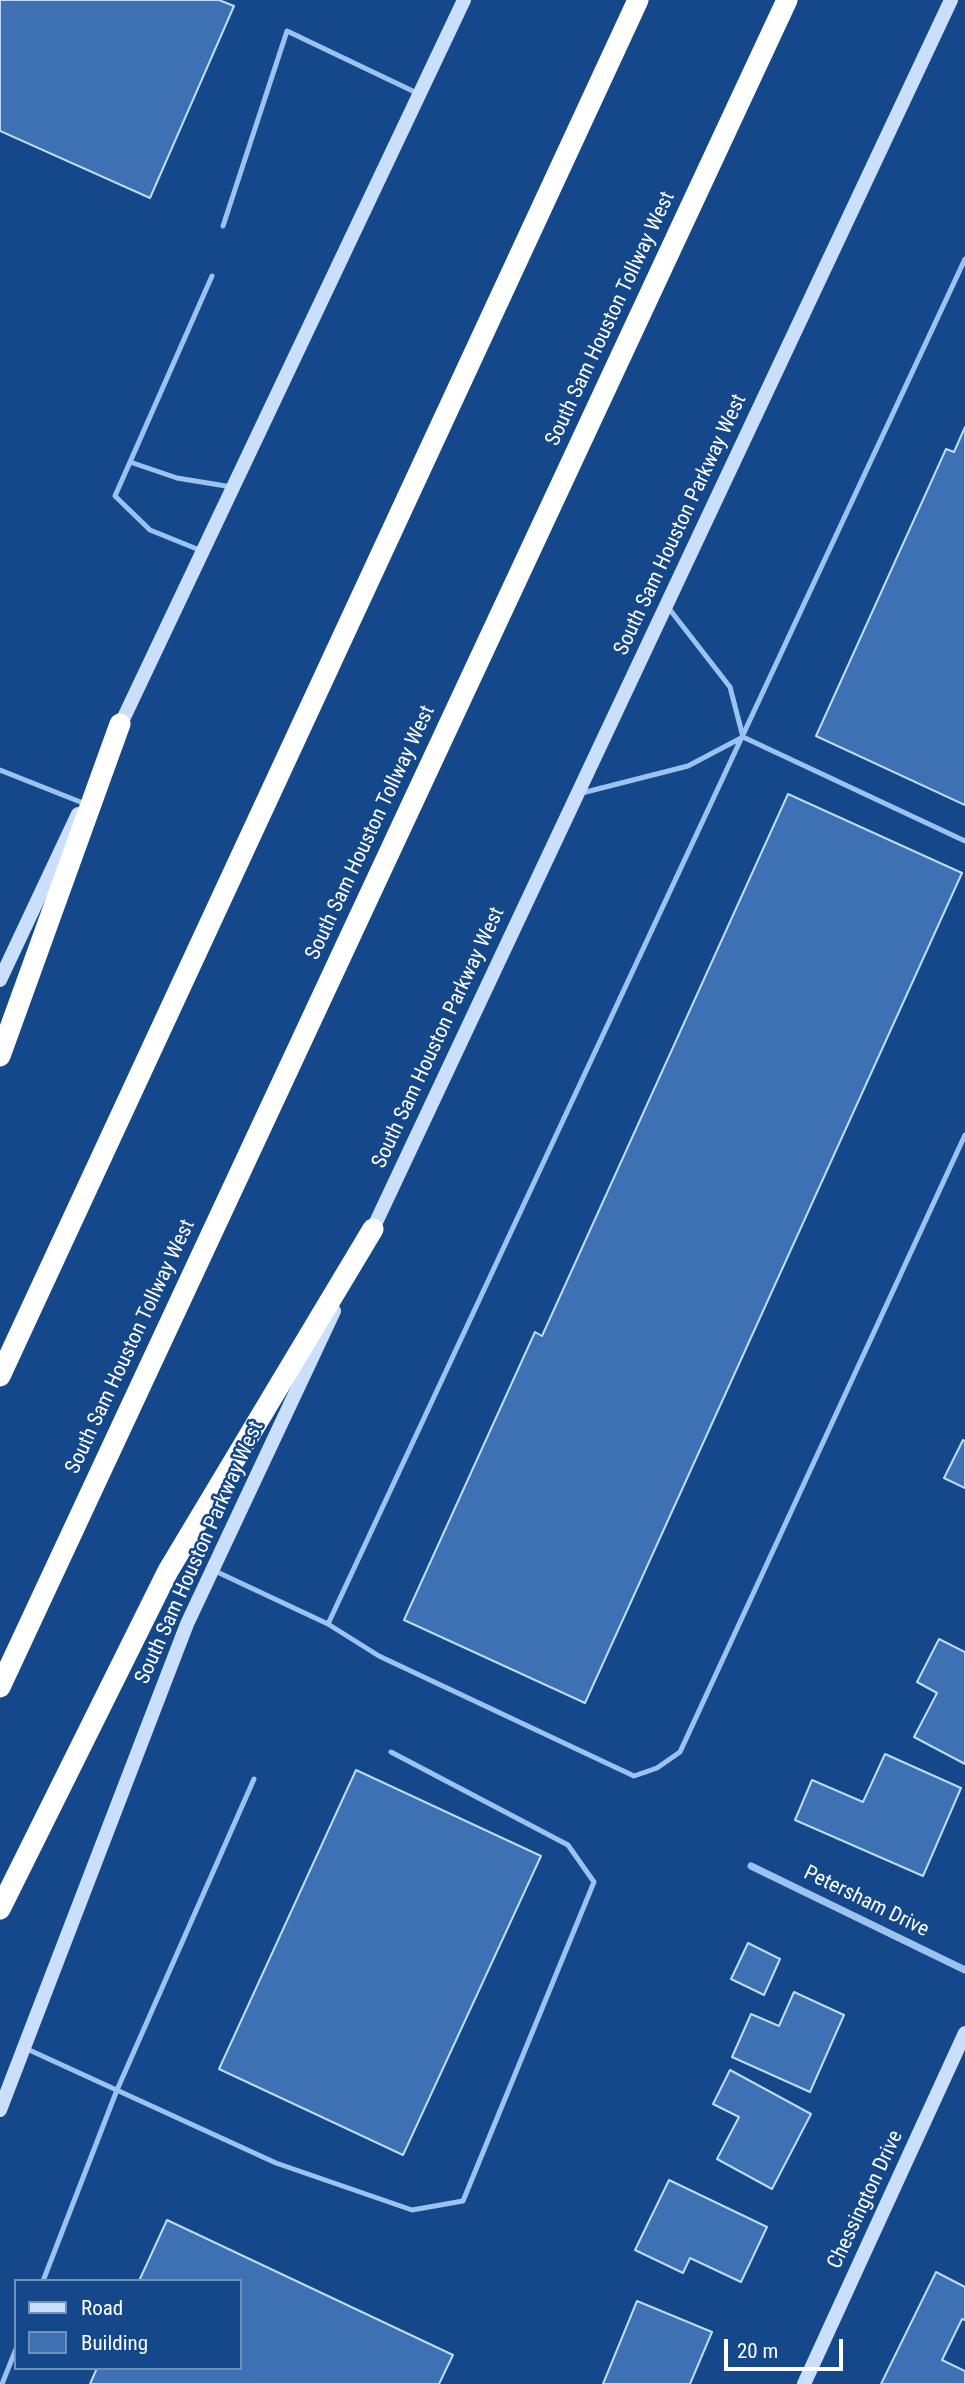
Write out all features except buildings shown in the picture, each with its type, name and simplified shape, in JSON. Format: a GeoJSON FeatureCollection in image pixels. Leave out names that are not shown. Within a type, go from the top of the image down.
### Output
{"type":"FeatureCollection","features":[{"type":"Feature","properties":{"kind":"highway"},"geometry":{"type":"LineString","coordinates":[[0,1376],[638,0]]}},
{"type":"Feature","properties":{"kind":"highway","name":"South Sam Houston Tollway West"},"geometry":{"type":"LineString","coordinates":[[0,1687],[787,0]]}},
{"type":"Feature","properties":{"kind":"highway"},"geometry":{"type":"LineString","coordinates":[[0,1056],[120,724]]}},
{"type":"Feature","properties":{"kind":"highway"},"geometry":{"type":"LineString","coordinates":[[0,1909],[168,1571],[373,1229]]}},
{"type":"Feature","properties":{"kind":"main road"},"geometry":{"type":"LineString","coordinates":[[1,974],[464,0]]}},
{"type":"Feature","properties":{"kind":"main road","name":"South Sam Houston Parkway West"},"geometry":{"type":"LineString","coordinates":[[0,2110],[187,1624],[951,0]]}},
{"type":"Feature","properties":{"kind":"main road","name":"Chessington Drive"},"geometry":{"type":"LineString","coordinates":[[804,2384],[965,2034]]}},
{"type":"Feature","properties":{"kind":"street","name":"Petersham Drive"},"geometry":{"type":"LineString","coordinates":[[751,1866],[965,1970]]}},
{"type":"Feature","properties":{"kind":"lane"},"geometry":{"type":"LineString","coordinates":[[223,226],[288,31],[419,94]]}},
{"type":"Feature","properties":{"kind":"lane"},"geometry":{"type":"LineString","coordinates":[[328,1624],[965,259]]}},
{"type":"Feature","properties":{"kind":"lane"},"geometry":{"type":"LineString","coordinates":[[202,551],[150,530],[115,496],[212,276]]}},
{"type":"Feature","properties":{"kind":"lane"},"geometry":{"type":"LineString","coordinates":[[130,462],[177,478],[232,487]]}},
{"type":"Feature","properties":{"kind":"lane"},"geometry":{"type":"LineString","coordinates":[[666,605],[730,687],[743,737]]}},
{"type":"Feature","properties":{"kind":"lane"},"geometry":{"type":"LineString","coordinates":[[577,794],[688,766],[743,737]]}},
{"type":"Feature","properties":{"kind":"lane"},"geometry":{"type":"LineString","coordinates":[[743,737],[965,841]]}},
{"type":"Feature","properties":{"kind":"lane"},"geometry":{"type":"LineString","coordinates":[[0,770],[83,803]]}},
{"type":"Feature","properties":{"kind":"lane"},"geometry":{"type":"LineString","coordinates":[[1,974],[26,984]]}},
{"type":"Feature","properties":{"kind":"lane"},"geometry":{"type":"LineString","coordinates":[[212,1570],[328,1624],[379,1656],[634,1776],[657,1768],[680,1752],[965,1135]]}},
{"type":"Feature","properties":{"kind":"lane"},"geometry":{"type":"LineString","coordinates":[[24,2048],[276,2163],[412,2210],[463,2201],[594,1882],[568,1845],[391,1752]]}},
{"type":"Feature","properties":{"kind":"lane"},"geometry":{"type":"LineString","coordinates":[[44,2279],[117,2090],[254,1779]]}},
{"type":"Feature","properties":{"kind":"lane"},"geometry":{"type":"LineString","coordinates":[[2,2384],[14,2354]]}}]}
